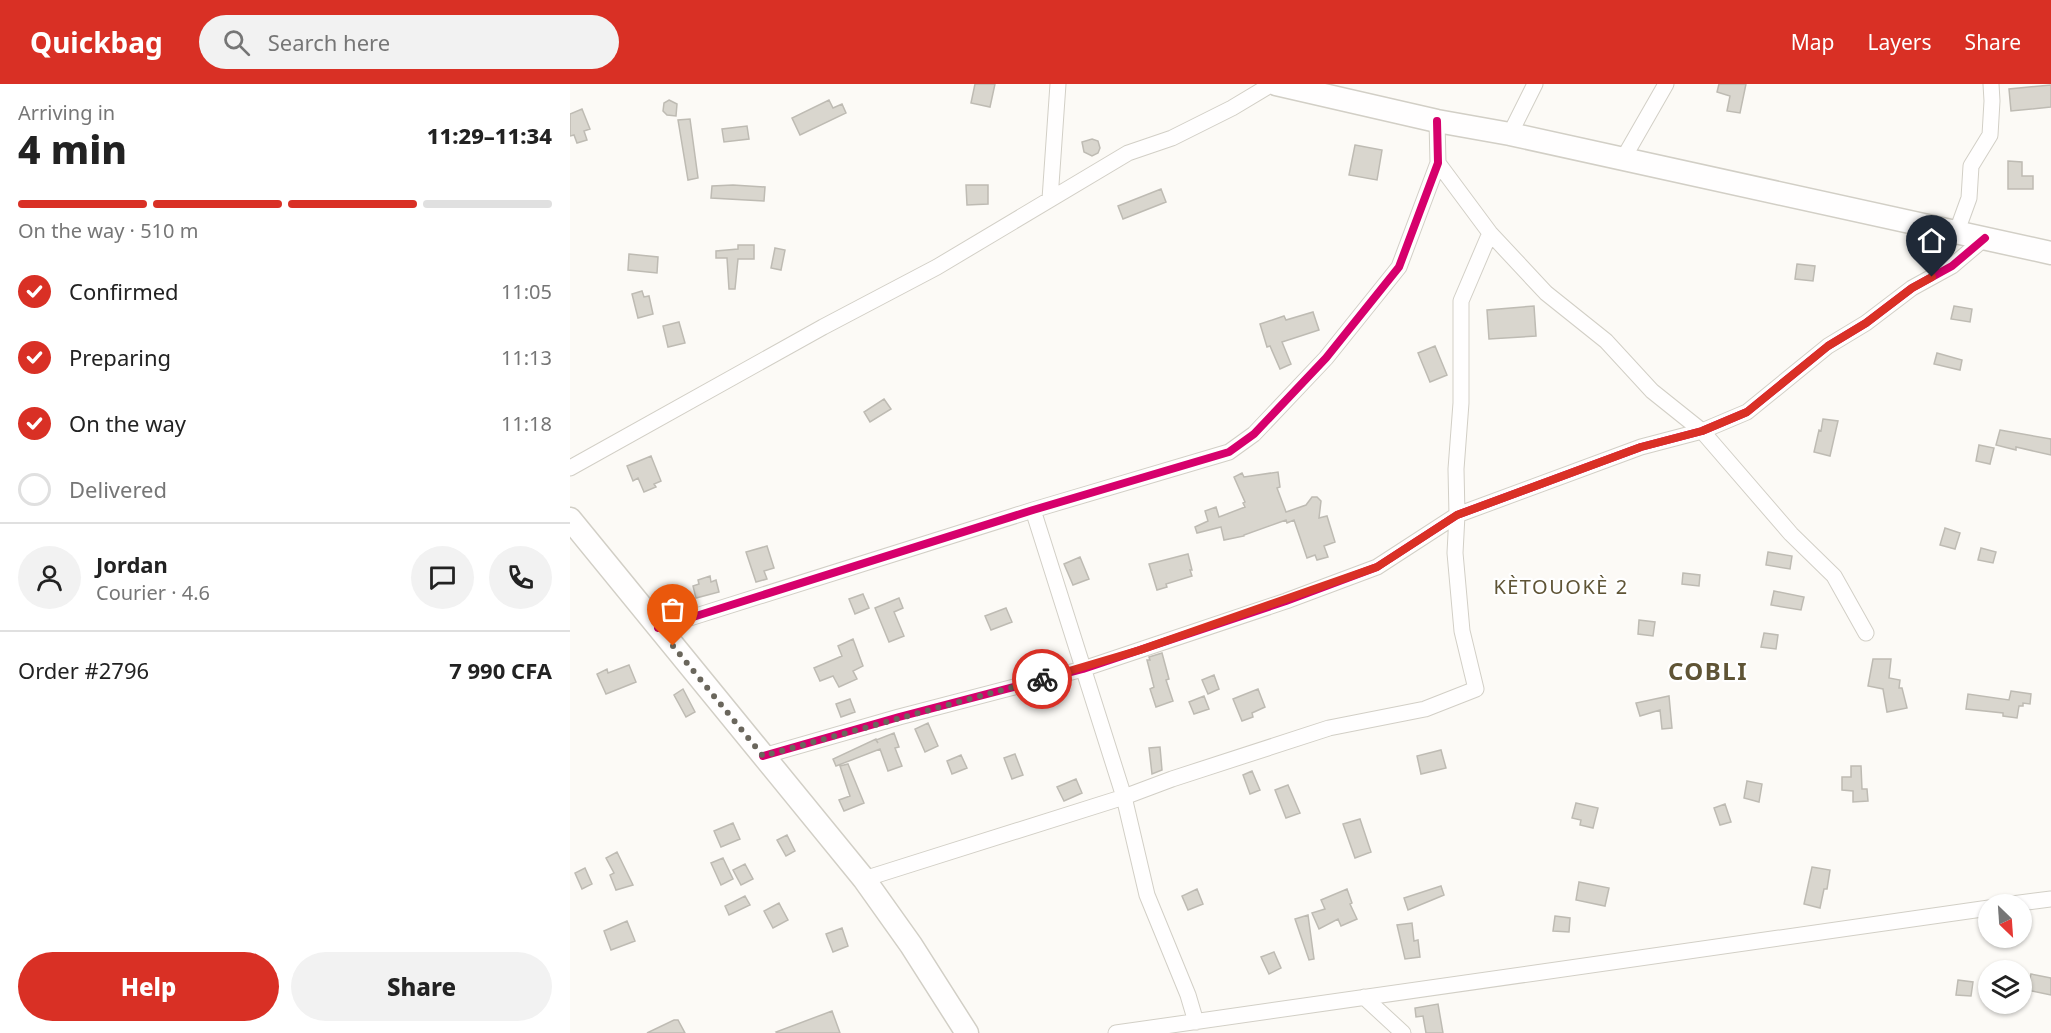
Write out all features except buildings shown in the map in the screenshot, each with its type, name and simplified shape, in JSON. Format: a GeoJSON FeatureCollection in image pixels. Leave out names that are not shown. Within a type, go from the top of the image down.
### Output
{"type":"FeatureCollection","features":[{"type":"Feature","properties":{"kind":"main road"},"geometry":{"type":"LineString","coordinates":[[1274,84],[2051,253]]}},
{"type":"Feature","properties":{"kind":"main road"},"geometry":{"type":"LineString","coordinates":[[570,519],[864,879],[911,945],[968,1033]]}},
{"type":"Feature","properties":{"kind":"street"},"geometry":{"type":"LineString","coordinates":[[1050,199],[1058,84]]}},
{"type":"Feature","properties":{"kind":"street"},"geometry":{"type":"LineString","coordinates":[[570,468],[823,327],[937,267],[1128,153],[1172,138],[1274,84]]}},
{"type":"Feature","properties":{"kind":"street"},"geometry":{"type":"LineString","coordinates":[[1510,135],[1535,84]]}},
{"type":"Feature","properties":{"kind":"street"},"geometry":{"type":"LineString","coordinates":[[1623,159],[1666,84]]}},
{"type":"Feature","properties":{"kind":"street"},"geometry":{"type":"LineString","coordinates":[[1957,231],[1969,198],[1971,166],[1990,135],[1991,84]]}},
{"type":"Feature","properties":{"kind":"street"},"geometry":{"type":"LineString","coordinates":[[658,628],[1033,510],[1229,452],[1254,434],[1326,358],[1399,267],[1438,163],[1437,121]]}},
{"type":"Feature","properties":{"kind":"street"},"geometry":{"type":"LineString","coordinates":[[1438,163],[1490,233],[1546,293],[1606,341],[1652,391],[1702,431],[1791,534],[1834,576],[1866,633]]}},
{"type":"Feature","properties":{"kind":"street"},"geometry":{"type":"LineString","coordinates":[[864,879],[1124,797],[1329,728],[1425,709],[1476,689],[1462,632],[1455,553],[1456,469],[1461,404],[1461,301],[1490,233]]}},
{"type":"Feature","properties":{"kind":"street"},"geometry":{"type":"LineString","coordinates":[[763,756],[899,717],[1083,669],[1274,604],[1377,567],[1457,515],[1641,447],[1702,431],[1747,412],[1828,346],[1866,323],[1912,288],[1952,266],[1985,238]]}},
{"type":"Feature","properties":{"kind":"street"},"geometry":{"type":"LineString","coordinates":[[1033,510],[1124,797],[1147,895],[1188,995],[1196,1022]]}},
{"type":"Feature","properties":{"kind":"street"},"geometry":{"type":"LineString","coordinates":[[2032,901],[2051,899]]}},
{"type":"Feature","properties":{"kind":"street"},"geometry":{"type":"LineString","coordinates":[[1116,1033],[1978,910]]}},
{"type":"Feature","properties":{"kind":"street"},"geometry":{"type":"LineString","coordinates":[[1364,997],[1403,1033]]}},
{"type":"Feature","properties":{"kind":"cycle path"},"geometry":{"type":"LineString","coordinates":[[658,628],[1033,510],[1229,452],[1254,434],[1326,358],[1399,267],[1438,163],[1437,121]]}},
{"type":"Feature","properties":{"kind":"cycle path"},"geometry":{"type":"LineString","coordinates":[[763,756],[899,717],[1083,669],[1286,601],[1377,567],[1457,515],[1641,447],[1702,431],[1747,412],[1828,346],[1866,323],[1912,288],[1952,266],[1985,238]]}},
{"type":"Feature","properties":{"kind":"way so far"},"geometry":{"type":"LineString","coordinates":[[673,646],[763,756],[1042,679]]}},
{"type":"Feature","properties":{"kind":"district","name":"KÈTOUOKÈ 2"},"geometry":{"type":"Point","coordinates":[1561,587]}},
{"type":"Feature","properties":{"kind":"district","name":"COBLI"},"geometry":{"type":"Point","coordinates":[1708,672]}},
{"type":"Feature","properties":{"kind":"route"},"geometry":{"type":"LineString","coordinates":[[1042,679],[1083,669],[1140,650],[1286,601],[1377,567],[1457,515],[1641,447],[1702,431],[1747,412],[1828,346],[1866,323],[1912,288],[1932,277]]}}]}
